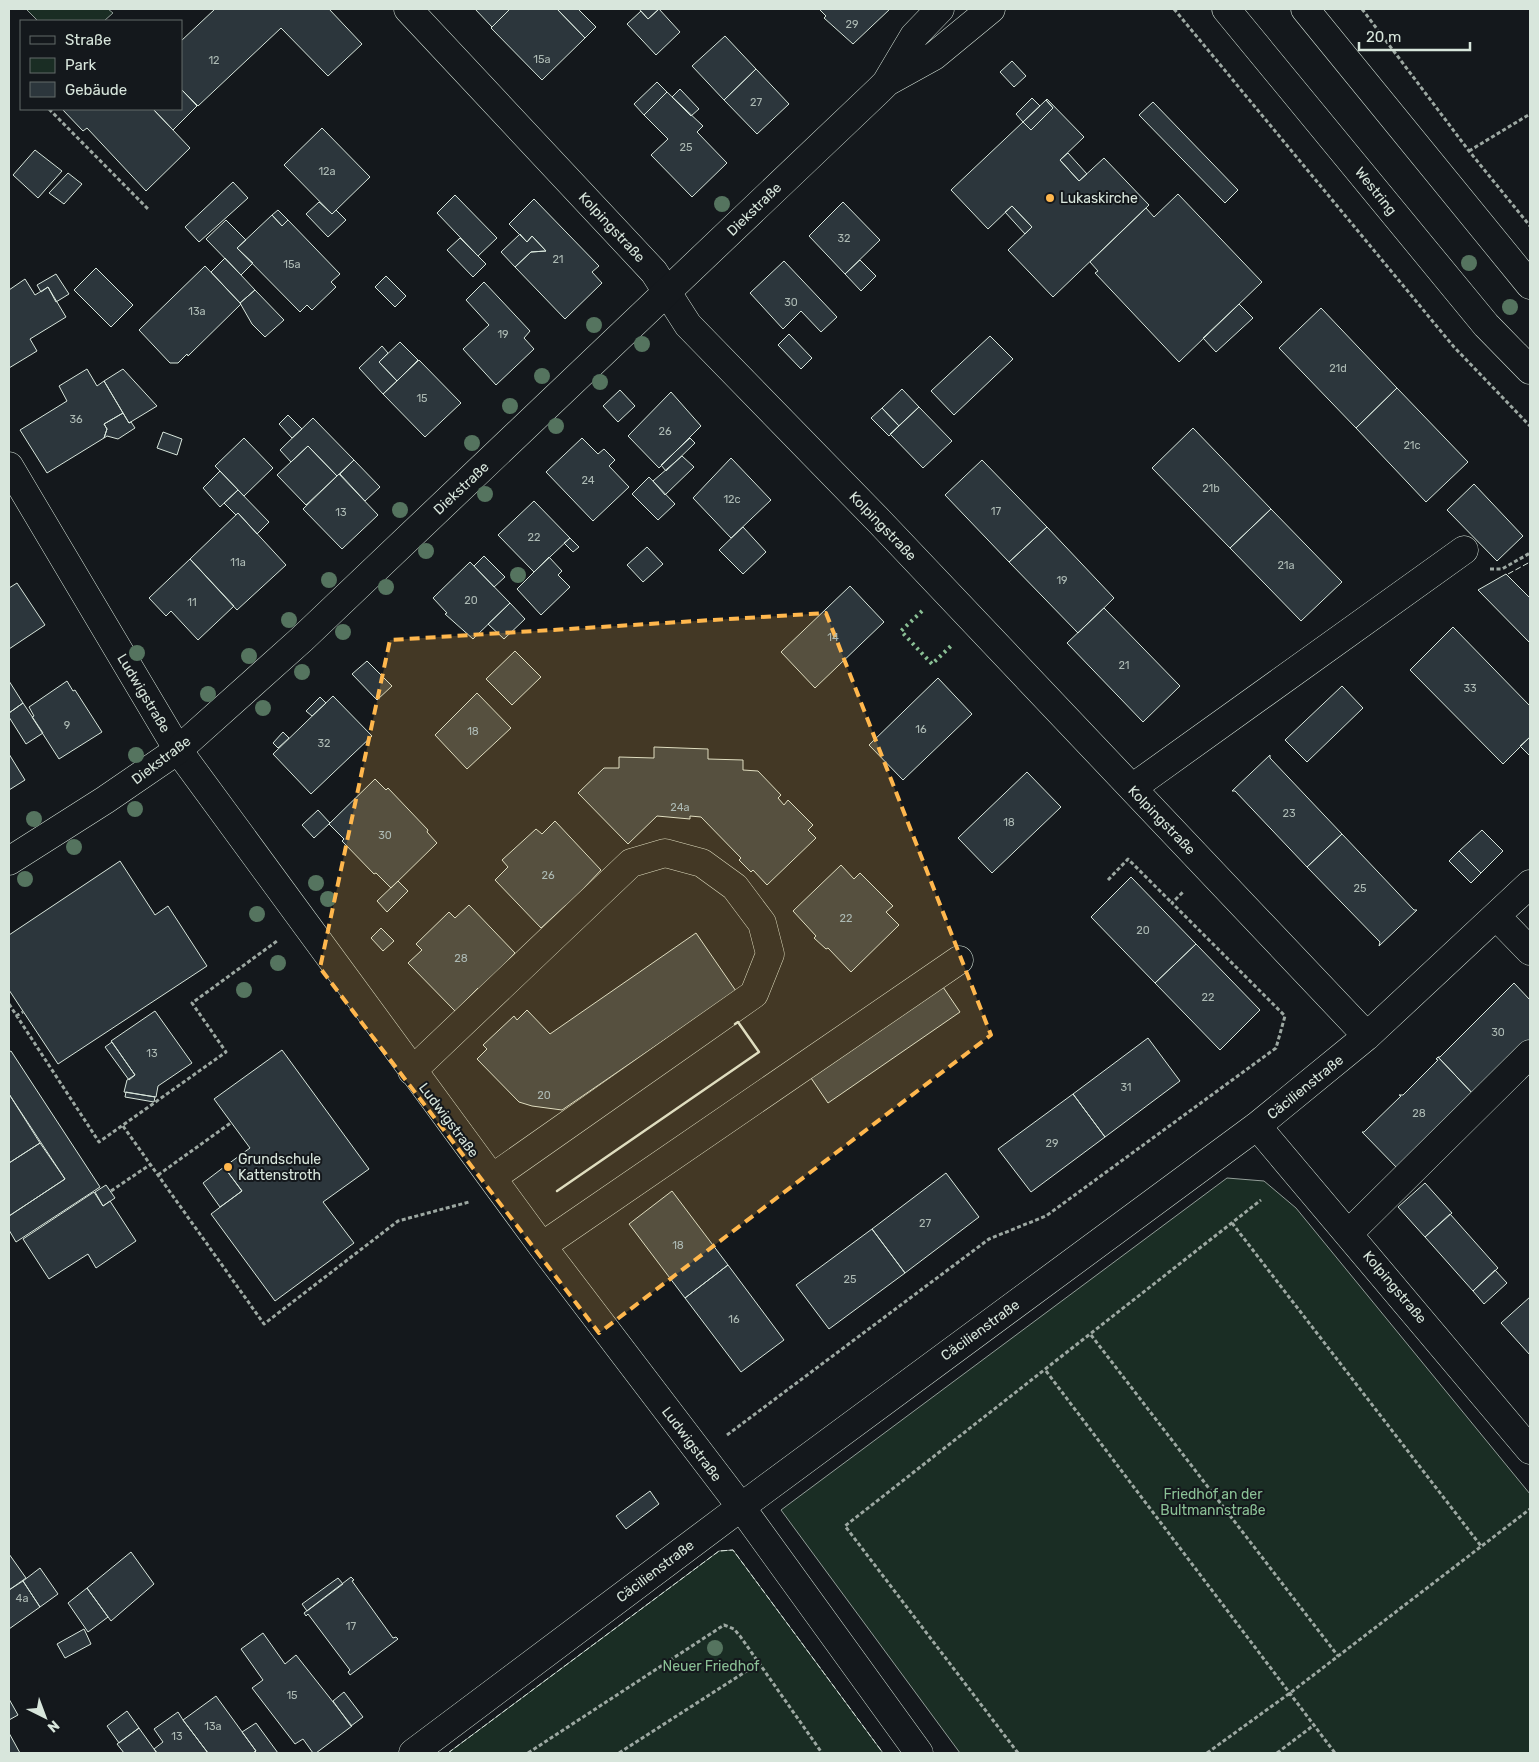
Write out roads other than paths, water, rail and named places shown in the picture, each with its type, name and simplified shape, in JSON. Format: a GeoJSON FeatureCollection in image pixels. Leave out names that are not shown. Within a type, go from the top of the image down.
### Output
{"type":"FeatureCollection","features":[{"type":"Feature","properties":{"kind":"street","name":"Kolpingstraße"},"geometry":{"type":"LineString","coordinates":[[408,9],[654,272],[688,325],[879,521],[1367,1036]]}},
{"type":"Feature","properties":{"kind":"street","name":"Diekstraße"},"geometry":{"type":"LineString","coordinates":[[886,83],[914,36],[940,9]]}},
{"type":"Feature","properties":{"kind":"street","name":"Diekstraße"},"geometry":{"type":"LineString","coordinates":[[9,861],[106,800],[178,750],[302,639],[886,83],[934,56],[991,9]]}},
{"type":"Feature","properties":{"kind":"street","name":"Westring"},"geometry":{"type":"LineString","coordinates":[[1226,9],[1486,325],[1530,370]]}},
{"type":"Feature","properties":{"kind":"street"},"geometry":{"type":"LineString","coordinates":[[1305,9],[1530,285]]}},
{"type":"Feature","properties":{"kind":"street","name":"Ludwigstraße"},"geometry":{"type":"LineString","coordinates":[[9,466],[178,750],[542,1246],[741,1507],[919,1753]]}},
{"type":"Feature","properties":{"kind":"street"},"geometry":{"type":"LineString","coordinates":[[1132,788],[1464,550]]}},
{"type":"Feature","properties":{"kind":"street"},"geometry":{"type":"LineString","coordinates":[[412,1071],[631,863],[665,853],[702,863],[735,887],[762,923],[770,954],[754,994],[633,1079],[498,1185]]}},
{"type":"Feature","properties":{"kind":"street","name":"Cäcilienstraße"},"geometry":{"type":"LineString","coordinates":[[412,1753],[741,1507],[1257,1126],[1367,1036],[1530,884]]}},
{"type":"Feature","properties":{"kind":"street"},"geometry":{"type":"LineString","coordinates":[[1496,916],[1530,951]]}},
{"type":"Feature","properties":{"kind":"street"},"geometry":{"type":"LineString","coordinates":[[542,1246],[959,960]]}},
{"type":"Feature","properties":{"kind":"street"},"geometry":{"type":"LineString","coordinates":[[1349,1233],[1530,1054]]}},
{"type":"Feature","properties":{"kind":"street","name":"Kolpingstraße"},"geometry":{"type":"LineString","coordinates":[[1257,1126],[1530,1450]]}},
{"type":"Feature","properties":{"kind":"place","name":"Lukaskirche"},"geometry":{"type":"Point","coordinates":[1050,198]}},
{"type":"Feature","properties":{"kind":"place","name":"Grundschule Kattenstroth"},"geometry":{"type":"Point","coordinates":[228,1167]}},
{"type":"Feature","properties":{"kind":"park label","name":"Friedhof an der Bultmannstraße"},"geometry":{"type":"Point","coordinates":[1213,1502]}},
{"type":"Feature","properties":{"kind":"park label","name":"Neuer Friedhof"},"geometry":{"type":"Point","coordinates":[711,1666]}}]}
